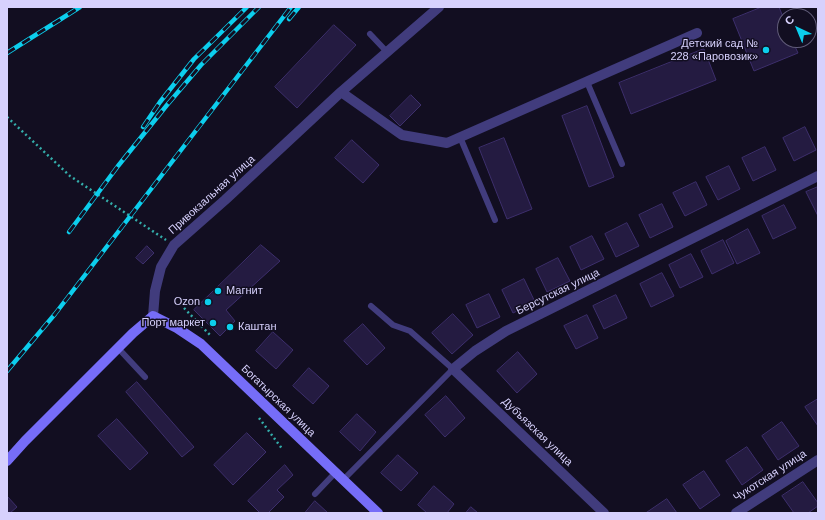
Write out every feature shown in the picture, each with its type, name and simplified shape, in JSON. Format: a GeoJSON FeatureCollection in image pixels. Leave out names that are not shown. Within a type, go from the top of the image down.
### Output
{"type":"FeatureCollection","features":[{"type":"Feature","properties":{"kind":"main road"},"geometry":{"type":"LineString","coordinates":[[7,461],[118,348],[153,316]]}},
{"type":"Feature","properties":{"kind":"main road","name":"Богатырская улица"},"geometry":{"type":"LineString","coordinates":[[153,316],[177,328],[201,344],[378,513]]}},
{"type":"Feature","properties":{"kind":"street","name":"Привокзальная улица"},"geometry":{"type":"LineString","coordinates":[[153,316],[155,291],[161,267],[174,245],[341,92],[439,7]]}},
{"type":"Feature","properties":{"kind":"street"},"geometry":{"type":"LineString","coordinates":[[341,92],[402,135],[447,143],[697,33]]}},
{"type":"Feature","properties":{"kind":"street","name":"Берсутская улица"},"geometry":{"type":"LineString","coordinates":[[453,368],[475,351],[506,331],[818,176]]}},
{"type":"Feature","properties":{"kind":"street","name":"Дубъязская улица"},"geometry":{"type":"LineString","coordinates":[[453,368],[604,513]]}},
{"type":"Feature","properties":{"kind":"street","name":"Чукотская улица"},"geometry":{"type":"LineString","coordinates":[[736,513],[818,460]]}},
{"type":"Feature","properties":{"kind":"lane"},"geometry":{"type":"LineString","coordinates":[[370,34],[387,52]]}},
{"type":"Feature","properties":{"kind":"lane"},"geometry":{"type":"LineString","coordinates":[[587,82],[622,164]]}},
{"type":"Feature","properties":{"kind":"lane"},"geometry":{"type":"LineString","coordinates":[[460,138],[495,220]]}},
{"type":"Feature","properties":{"kind":"lane"},"geometry":{"type":"LineString","coordinates":[[371,306],[392,325],[410,331],[453,368]]}},
{"type":"Feature","properties":{"kind":"lane"},"geometry":{"type":"LineString","coordinates":[[118,348],[145,376]]}},
{"type":"Feature","properties":{"kind":"lane","name":"Берсутская улица"},"geometry":{"type":"LineString","coordinates":[[314,494],[339,476],[453,368]]}},
{"type":"Feature","properties":{"kind":"path"},"geometry":{"type":"LineString","coordinates":[[7,117],[70,176],[174,245]]}},
{"type":"Feature","properties":{"kind":"path"},"geometry":{"type":"LineString","coordinates":[[260,418],[283,450]]}},
{"type":"Feature","properties":{"kind":"building"},"geometry":{"type":"Polygon","coordinates":[[[762,7],[779,7],[777,8],[777,48],[796,48],[798,53],[754,71],[733,19],[762,7]]]}},
{"type":"Feature","properties":{"kind":"building"},"geometry":{"type":"Polygon","coordinates":[[[334,25],[356,45],[297,108],[275,87],[334,25]]]}},
{"type":"Feature","properties":{"kind":"building"},"geometry":{"type":"Polygon","coordinates":[[[704,49],[716,80],[631,114],[619,83],[704,49]]]}},
{"type":"Feature","properties":{"kind":"building"},"geometry":{"type":"Polygon","coordinates":[[[411,95],[421,105],[400,126],[390,116],[411,95]]]}},
{"type":"Feature","properties":{"kind":"building"},"geometry":{"type":"Polygon","coordinates":[[[587,106],[614,177],[589,187],[562,116],[587,106]]]}},
{"type":"Feature","properties":{"kind":"building"},"geometry":{"type":"Polygon","coordinates":[[[805,127],[816,150],[794,161],[783,138],[805,127]]]}},
{"type":"Feature","properties":{"kind":"building"},"geometry":{"type":"Polygon","coordinates":[[[504,138],[532,209],[507,219],[479,148],[504,138]]]}},
{"type":"Feature","properties":{"kind":"building"},"geometry":{"type":"Polygon","coordinates":[[[352,140],[379,165],[363,183],[335,158],[352,140]]]}},
{"type":"Feature","properties":{"kind":"building"},"geometry":{"type":"Polygon","coordinates":[[[765,147],[776,170],[753,181],[742,158],[765,147]]]}},
{"type":"Feature","properties":{"kind":"building"},"geometry":{"type":"Polygon","coordinates":[[[729,166],[740,189],[718,200],[706,177],[729,166]]]}},
{"type":"Feature","properties":{"kind":"building"},"geometry":{"type":"Polygon","coordinates":[[[696,182],[707,205],[685,216],[673,193],[696,182]]]}},
{"type":"Feature","properties":{"kind":"building"},"geometry":{"type":"Polygon","coordinates":[[[818,187],[818,216],[806,192],[818,187]]]}},
{"type":"Feature","properties":{"kind":"building"},"geometry":{"type":"Polygon","coordinates":[[[662,204],[673,227],[650,238],[639,215],[662,204]]]}},
{"type":"Feature","properties":{"kind":"building"},"geometry":{"type":"Polygon","coordinates":[[[784,205],[796,228],[773,239],[762,216],[784,205]]]}},
{"type":"Feature","properties":{"kind":"building"},"geometry":{"type":"Polygon","coordinates":[[[627,223],[639,246],[616,257],[605,234],[627,223]]]}},
{"type":"Feature","properties":{"kind":"building"},"geometry":{"type":"Polygon","coordinates":[[[748,229],[760,253],[737,264],[726,241],[748,229]]]}},
{"type":"Feature","properties":{"kind":"building"},"geometry":{"type":"Polygon","coordinates":[[[592,236],[604,259],[581,270],[570,247],[592,236]]]}},
{"type":"Feature","properties":{"kind":"building"},"geometry":{"type":"Polygon","coordinates":[[[723,240],[734,263],[712,274],[701,251],[723,240]]]}},
{"type":"Feature","properties":{"kind":"building"},"geometry":{"type":"Polygon","coordinates":[[[261,245],[280,261],[226,310],[235,321],[220,336],[194,310],[261,245]]]}},
{"type":"Feature","properties":{"kind":"building"},"geometry":{"type":"Polygon","coordinates":[[[147,246],[154,253],[143,264],[136,258],[147,246]]]}},
{"type":"Feature","properties":{"kind":"building"},"geometry":{"type":"Polygon","coordinates":[[[691,254],[703,277],[680,288],[669,265],[691,254]]]}},
{"type":"Feature","properties":{"kind":"building"},"geometry":{"type":"Polygon","coordinates":[[[558,258],[570,281],[547,292],[536,269],[558,258]]]}},
{"type":"Feature","properties":{"kind":"building"},"geometry":{"type":"Polygon","coordinates":[[[662,273],[674,296],[651,307],[640,284],[662,273]]]}},
{"type":"Feature","properties":{"kind":"building"},"geometry":{"type":"Polygon","coordinates":[[[524,279],[535,302],[513,313],[502,290],[524,279]]]}},
{"type":"Feature","properties":{"kind":"building"},"geometry":{"type":"Polygon","coordinates":[[[489,294],[500,317],[477,328],[466,305],[489,294]]]}},
{"type":"Feature","properties":{"kind":"building"},"geometry":{"type":"Polygon","coordinates":[[[616,295],[627,318],[604,329],[593,306],[616,295]]]}},
{"type":"Feature","properties":{"kind":"building"},"geometry":{"type":"Polygon","coordinates":[[[453,314],[473,335],[452,354],[432,333],[453,314]]]}},
{"type":"Feature","properties":{"kind":"building"},"geometry":{"type":"Polygon","coordinates":[[[587,315],[598,338],[576,349],[564,326],[587,315]]]}},
{"type":"Feature","properties":{"kind":"building"},"geometry":{"type":"Polygon","coordinates":[[[363,324],[385,348],[367,365],[344,341],[363,324]]]}},
{"type":"Feature","properties":{"kind":"building"},"geometry":{"type":"Polygon","coordinates":[[[273,332],[293,350],[276,369],[256,351],[273,332]]]}},
{"type":"Feature","properties":{"kind":"building"},"geometry":{"type":"Polygon","coordinates":[[[518,352],[537,374],[517,393],[497,371],[518,352]]]}},
{"type":"Feature","properties":{"kind":"building"},"geometry":{"type":"Polygon","coordinates":[[[309,368],[329,386],[313,404],[293,386],[309,368]]]}},
{"type":"Feature","properties":{"kind":"building"},"geometry":{"type":"Polygon","coordinates":[[[137,382],[194,447],[182,457],[126,392],[137,382]]]}},
{"type":"Feature","properties":{"kind":"building"},"geometry":{"type":"Polygon","coordinates":[[[446,396],[465,418],[445,437],[425,415],[446,396]]]}},
{"type":"Feature","properties":{"kind":"building"},"geometry":{"type":"Polygon","coordinates":[[[818,399],[818,426],[805,407],[818,399]]]}},
{"type":"Feature","properties":{"kind":"building"},"geometry":{"type":"Polygon","coordinates":[[[357,414],[376,432],[360,451],[340,432],[357,414]]]}},
{"type":"Feature","properties":{"kind":"building"},"geometry":{"type":"Polygon","coordinates":[[[117,419],[148,453],[130,470],[98,436],[117,419]]]}},
{"type":"Feature","properties":{"kind":"building"},"geometry":{"type":"Polygon","coordinates":[[[782,422],[799,446],[778,460],[762,436],[782,422]]]}},
{"type":"Feature","properties":{"kind":"building"},"geometry":{"type":"Polygon","coordinates":[[[247,433],[266,452],[233,485],[214,465],[247,433]]]}},
{"type":"Feature","properties":{"kind":"building"},"geometry":{"type":"Polygon","coordinates":[[[747,447],[763,470],[742,485],[726,461],[747,447]]]}},
{"type":"Feature","properties":{"kind":"building"},"geometry":{"type":"Polygon","coordinates":[[[398,455],[418,473],[401,491],[381,473],[398,455]]]}},
{"type":"Feature","properties":{"kind":"building"},"geometry":{"type":"Polygon","coordinates":[[[285,465],[293,475],[277,490],[284,497],[268,513],[260,513],[248,501],[285,465]]]}},
{"type":"Feature","properties":{"kind":"building"},"geometry":{"type":"Polygon","coordinates":[[[704,471],[720,495],[700,509],[683,485],[704,471]]]}},
{"type":"Feature","properties":{"kind":"building"},"geometry":{"type":"Polygon","coordinates":[[[803,482],[818,503],[818,506],[808,513],[794,513],[782,496],[803,482]]]}},
{"type":"Feature","properties":{"kind":"building"},"geometry":{"type":"Polygon","coordinates":[[[434,486],[454,504],[447,513],[427,513],[418,505],[434,486]]]}},
{"type":"Feature","properties":{"kind":"building"},"geometry":{"type":"Polygon","coordinates":[[[7,496],[17,507],[10,513],[7,513],[7,496]]]}},
{"type":"Feature","properties":{"kind":"building"},"geometry":{"type":"Polygon","coordinates":[[[667,499],[677,513],[646,513],[667,499]]]}},
{"type":"Feature","properties":{"kind":"building"},"geometry":{"type":"Polygon","coordinates":[[[315,501],[328,513],[305,513],[315,501]]]}},
{"type":"Feature","properties":{"kind":"building"},"geometry":{"type":"Polygon","coordinates":[[[471,507],[478,513],[466,513],[471,507]]]}},
{"type":"Feature","properties":{"kind":"railway"},"geometry":{"type":"LineString","coordinates":[[7,53],[80,7]]}},
{"type":"Feature","properties":{"kind":"railway"},"geometry":{"type":"LineString","coordinates":[[143,127],[160,102],[194,59],[247,7]]}},
{"type":"Feature","properties":{"kind":"railway"},"geometry":{"type":"LineString","coordinates":[[69,232],[118,166],[167,105],[201,65],[259,7]]}},
{"type":"Feature","properties":{"kind":"railway"},"geometry":{"type":"LineString","coordinates":[[7,371],[55,314],[291,7]]}},
{"type":"Feature","properties":{"kind":"railway"},"geometry":{"type":"LineString","coordinates":[[289,19],[299,7]]}},
{"type":"Feature","properties":{"kind":"place","name":"Детский сад № 228 «Паровозик»"},"geometry":{"type":"Point","coordinates":[766,50]}},
{"type":"Feature","properties":{"kind":"place","name":"Магнит"},"geometry":{"type":"Point","coordinates":[218,291]}},
{"type":"Feature","properties":{"kind":"place","name":"Ozon"},"geometry":{"type":"Point","coordinates":[208,302]}},
{"type":"Feature","properties":{"kind":"place","name":"Порт маркет"},"geometry":{"type":"Point","coordinates":[213,323]}},
{"type":"Feature","properties":{"kind":"place","name":"Каштан"},"geometry":{"type":"Point","coordinates":[230,327]}}]}
